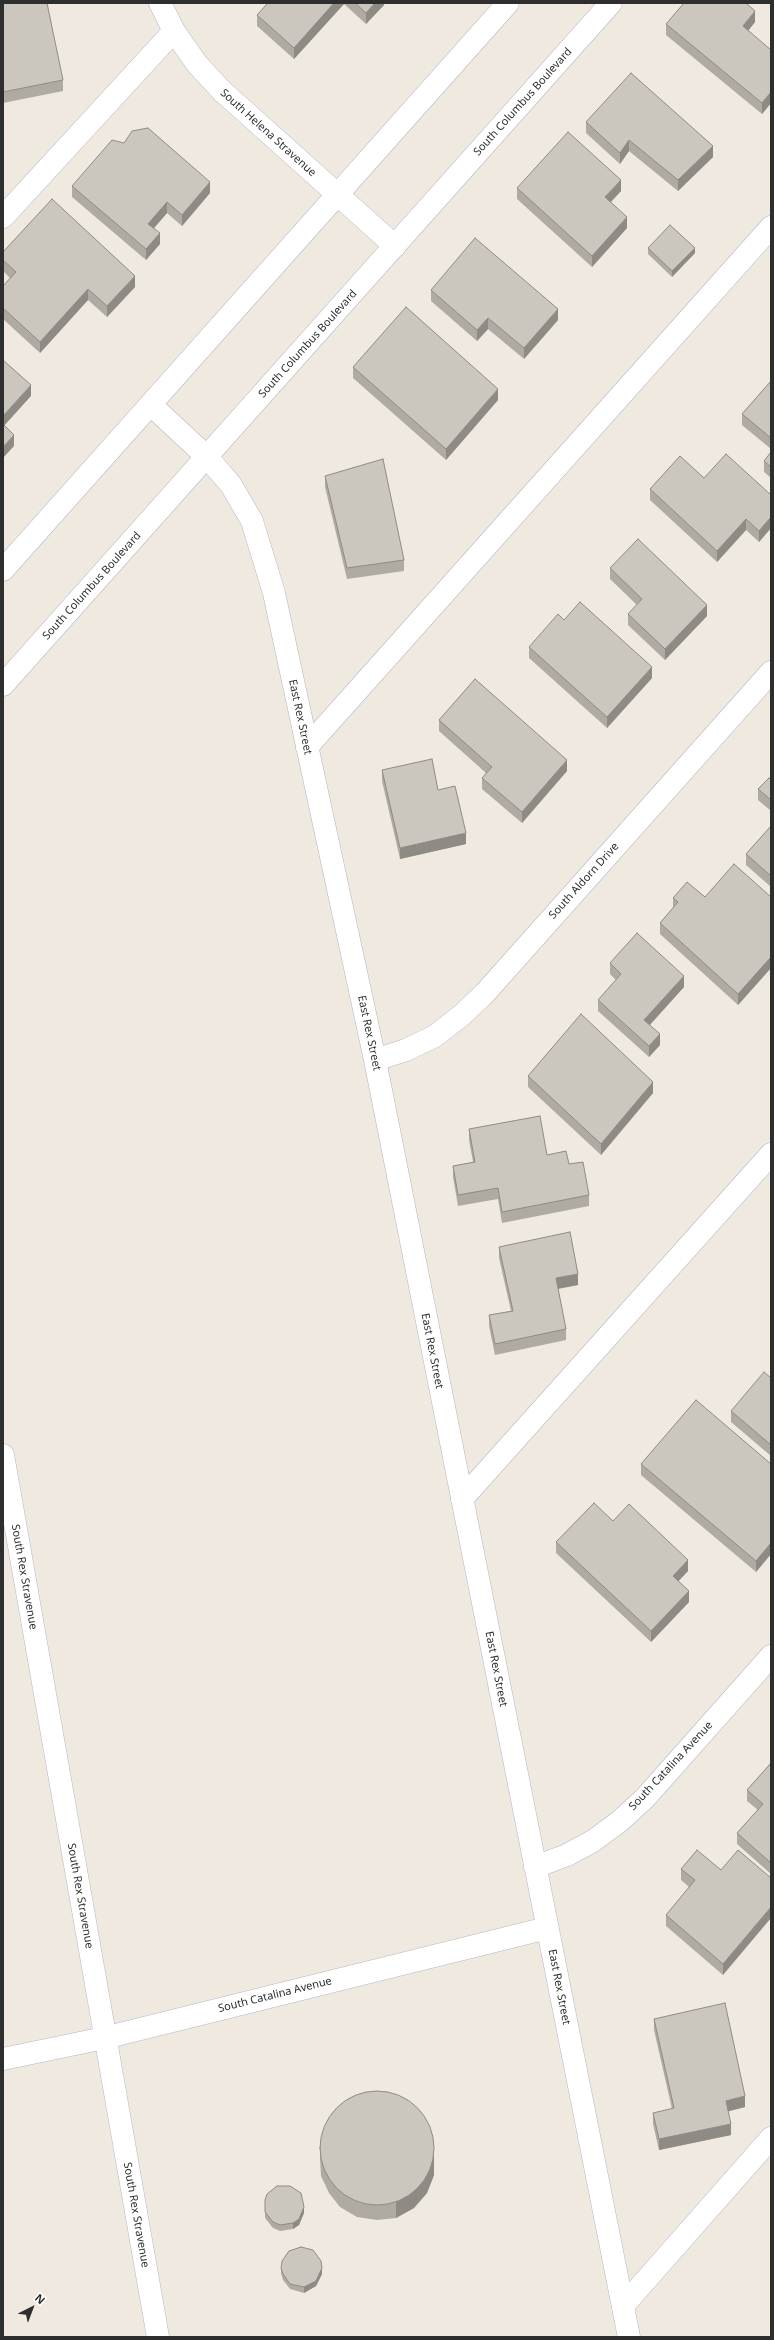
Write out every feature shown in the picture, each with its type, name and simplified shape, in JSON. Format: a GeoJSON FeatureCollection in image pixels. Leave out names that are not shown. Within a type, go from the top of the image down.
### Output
{"type":"FeatureCollection","features":[{"type":"Feature","properties":{"kind":"street","name":"South Helena Stravenue"},"geometry":{"type":"LineString","coordinates":[[160,3],[174,31],[197,64],[222,91],[395,246]]}},
{"type":"Feature","properties":{"kind":"street"},"geometry":{"type":"LineString","coordinates":[[3,570],[508,3]]}},
{"type":"Feature","properties":{"kind":"street","name":"South Columbus Boulevard"},"geometry":{"type":"LineString","coordinates":[[3,685],[611,3]]}},
{"type":"Feature","properties":{"kind":"street"},"geometry":{"type":"LineString","coordinates":[[3,217],[174,31]]}},
{"type":"Feature","properties":{"kind":"street"},"geometry":{"type":"LineString","coordinates":[[307,747],[771,227]]}},
{"type":"Feature","properties":{"kind":"street","name":"East Rex Street"},"geometry":{"type":"LineString","coordinates":[[151,405],[207,457],[231,485],[252,521],[274,593],[375,1060],[629,2337]]}},
{"type":"Feature","properties":{"kind":"street","name":"South Aldorn Drive"},"geometry":{"type":"LineString","coordinates":[[375,1060],[406,1050],[435,1036],[462,1015],[485,993],[771,672]]}},
{"type":"Feature","properties":{"kind":"street"},"geometry":{"type":"LineString","coordinates":[[462,1499],[771,1154]]}},
{"type":"Feature","properties":{"kind":"street","name":"South Rex Stravenue"},"geometry":{"type":"LineString","coordinates":[[3,1455],[104,2038],[158,2337]]}},
{"type":"Feature","properties":{"kind":"street","name":"South Catalina Avenue"},"geometry":{"type":"LineString","coordinates":[[535,1867],[567,1855],[593,1841],[620,1821],[645,1798],[771,1656]]}},
{"type":"Feature","properties":{"kind":"street","name":"South Catalina Avenue"},"geometry":{"type":"LineString","coordinates":[[3,2059],[104,2038],[547,1928]]}},
{"type":"Feature","properties":{"kind":"street"},"geometry":{"type":"LineString","coordinates":[[623,2306],[771,2138]]}},
{"type":"Feature","properties":{"kind":"building"},"geometry":{"type":"Polygon","coordinates":[[[3,3],[47,3],[63,80],[3,92],[3,3]]]}},
{"type":"Feature","properties":{"kind":"building"},"geometry":{"type":"Polygon","coordinates":[[[268,3],[334,3],[294,48],[257,15],[268,3]]]}},
{"type":"Feature","properties":{"kind":"building"},"geometry":{"type":"Polygon","coordinates":[[[355,3],[375,3],[366,13],[355,3]]]}},
{"type":"Feature","properties":{"kind":"building"},"geometry":{"type":"Polygon","coordinates":[[[684,3],[746,3],[755,11],[743,26],[771,50],[771,92],[762,103],[666,24],[684,3]]]}},
{"type":"Feature","properties":{"kind":"building"},"geometry":{"type":"Polygon","coordinates":[[[631,73],[713,146],[678,180],[629,140],[620,153],[586,122],[631,73]]]}},
{"type":"Feature","properties":{"kind":"building"},"geometry":{"type":"Polygon","coordinates":[[[148,128],[210,182],[182,215],[167,202],[148,224],[160,233],[146,249],[72,186],[112,140],[124,143],[132,131],[148,128]]]}},
{"type":"Feature","properties":{"kind":"building"},"geometry":{"type":"Polygon","coordinates":[[[568,132],[621,180],[605,197],[627,217],[592,256],[517,188],[568,132]]]}},
{"type":"Feature","properties":{"kind":"building"},"geometry":{"type":"Polygon","coordinates":[[[52,199],[135,276],[107,306],[88,289],[40,342],[3,308],[3,286],[16,272],[3,260],[3,252],[52,199]]]}},
{"type":"Feature","properties":{"kind":"building"},"geometry":{"type":"Polygon","coordinates":[[[670,225],[695,248],[672,271],[648,248],[670,225]]]}},
{"type":"Feature","properties":{"kind":"building"},"geometry":{"type":"Polygon","coordinates":[[[475,238],[558,309],[524,348],[488,318],[477,330],[431,290],[475,238]]]}},
{"type":"Feature","properties":{"kind":"building"},"geometry":{"type":"Polygon","coordinates":[[[406,307],[498,389],[446,449],[353,367],[406,307]]]}},
{"type":"Feature","properties":{"kind":"building"},"geometry":{"type":"Polygon","coordinates":[[[3,360],[31,385],[3,416],[3,360]]]}},
{"type":"Feature","properties":{"kind":"building"},"geometry":{"type":"Polygon","coordinates":[[[771,381],[771,438],[742,414],[771,381]]]}},
{"type":"Feature","properties":{"kind":"building"},"geometry":{"type":"Polygon","coordinates":[[[3,424],[14,435],[3,447],[3,424]]]}},
{"type":"Feature","properties":{"kind":"building"},"geometry":{"type":"Polygon","coordinates":[[[771,452],[771,467],[764,461],[771,452]]]}},
{"type":"Feature","properties":{"kind":"building"},"geometry":{"type":"Polygon","coordinates":[[[726,454],[771,495],[771,517],[759,531],[746,519],[717,551],[650,489],[680,456],[704,478],[726,454]]]}},
{"type":"Feature","properties":{"kind":"building"},"geometry":{"type":"Polygon","coordinates":[[[383,459],[404,560],[347,568],[325,476],[383,459]]]}},
{"type":"Feature","properties":{"kind":"building"},"geometry":{"type":"Polygon","coordinates":[[[638,539],[707,605],[665,649],[628,614],[642,599],[610,568],[638,539]]]}},
{"type":"Feature","properties":{"kind":"building"},"geometry":{"type":"Polygon","coordinates":[[[580,602],[652,667],[607,717],[529,647],[558,614],[564,620],[580,602]]]}},
{"type":"Feature","properties":{"kind":"building"},"geometry":{"type":"Polygon","coordinates":[[[475,679],[567,760],[522,812],[482,778],[492,767],[439,720],[475,679]]]}},
{"type":"Feature","properties":{"kind":"building"},"geometry":{"type":"Polygon","coordinates":[[[432,759],[438,790],[455,786],[466,833],[400,848],[382,770],[432,759]]]}},
{"type":"Feature","properties":{"kind":"building"},"geometry":{"type":"Polygon","coordinates":[[[769,778],[771,780],[771,800],[758,789],[769,778]]]}},
{"type":"Feature","properties":{"kind":"building"},"geometry":{"type":"Polygon","coordinates":[[[771,826],[771,876],[746,854],[771,826]]]}},
{"type":"Feature","properties":{"kind":"building"},"geometry":{"type":"Polygon","coordinates":[[[734,864],[771,897],[771,957],[738,994],[660,923],[678,902],[673,898],[687,882],[705,897],[734,864]]]}},
{"type":"Feature","properties":{"kind":"building"},"geometry":{"type":"Polygon","coordinates":[[[637,933],[684,976],[644,1020],[660,1034],[649,1046],[598,1000],[621,974],[610,963],[637,933]]]}},
{"type":"Feature","properties":{"kind":"building"},"geometry":{"type":"Polygon","coordinates":[[[581,1014],[653,1082],[601,1144],[528,1076],[581,1014]]]}},
{"type":"Feature","properties":{"kind":"building"},"geometry":{"type":"Polygon","coordinates":[[[540,1116],[547,1155],[566,1151],[569,1164],[583,1162],[589,1195],[502,1212],[498,1188],[458,1195],[453,1166],[475,1162],[469,1129],[540,1116]]]}},
{"type":"Feature","properties":{"kind":"building"},"geometry":{"type":"Polygon","coordinates":[[[570,1232],[578,1274],[556,1278],[566,1329],[495,1344],[489,1315],[513,1311],[499,1247],[570,1232]]]}},
{"type":"Feature","properties":{"kind":"building"},"geometry":{"type":"Polygon","coordinates":[[[764,1372],[771,1378],[771,1445],[731,1411],[764,1372]]]}},
{"type":"Feature","properties":{"kind":"building"},"geometry":{"type":"Polygon","coordinates":[[[696,1400],[771,1464],[771,1543],[756,1561],[641,1464],[696,1400]]]}},
{"type":"Feature","properties":{"kind":"building"},"geometry":{"type":"Polygon","coordinates":[[[594,1503],[613,1521],[629,1504],[688,1560],[673,1576],[689,1591],[651,1631],[556,1542],[594,1503]]]}},
{"type":"Feature","properties":{"kind":"building"},"geometry":{"type":"Polygon","coordinates":[[[771,1763],[771,1863],[737,1833],[763,1804],[747,1790],[771,1763]]]}},
{"type":"Feature","properties":{"kind":"building"},"geometry":{"type":"Polygon","coordinates":[[[697,1850],[721,1870],[738,1850],[771,1878],[771,1907],[723,1964],[666,1915],[695,1880],[681,1869],[697,1850]]]}},
{"type":"Feature","properties":{"kind":"building"},"geometry":{"type":"Polygon","coordinates":[[[725,2003],[745,2096],[726,2101],[731,2124],[659,2139],[653,2113],[674,2108],[654,2019],[725,2003]]]}},
{"type":"Feature","properties":{"kind":"building"},"geometry":{"type":"Polygon","coordinates":[[[377,2091],[399,2095],[417,2108],[430,2126],[434,2148],[430,2170],[417,2188],[399,2201],[377,2205],[355,2201],[337,2188],[324,2170],[320,2148],[324,2126],[337,2108],[355,2095],[377,2091]]]}},
{"type":"Feature","properties":{"kind":"building"},"geometry":{"type":"Polygon","coordinates":[[[277,2186],[290,2186],[301,2193],[304,2207],[299,2219],[293,2223],[280,2225],[273,2222],[265,2212],[265,2200],[267,2194],[277,2186]]]}},
{"type":"Feature","properties":{"kind":"building"},"geometry":{"type":"Polygon","coordinates":[[[301,2247],[313,2250],[321,2261],[322,2268],[316,2281],[304,2287],[290,2284],[281,2268],[282,2261],[289,2251],[301,2247]]]}}]}
